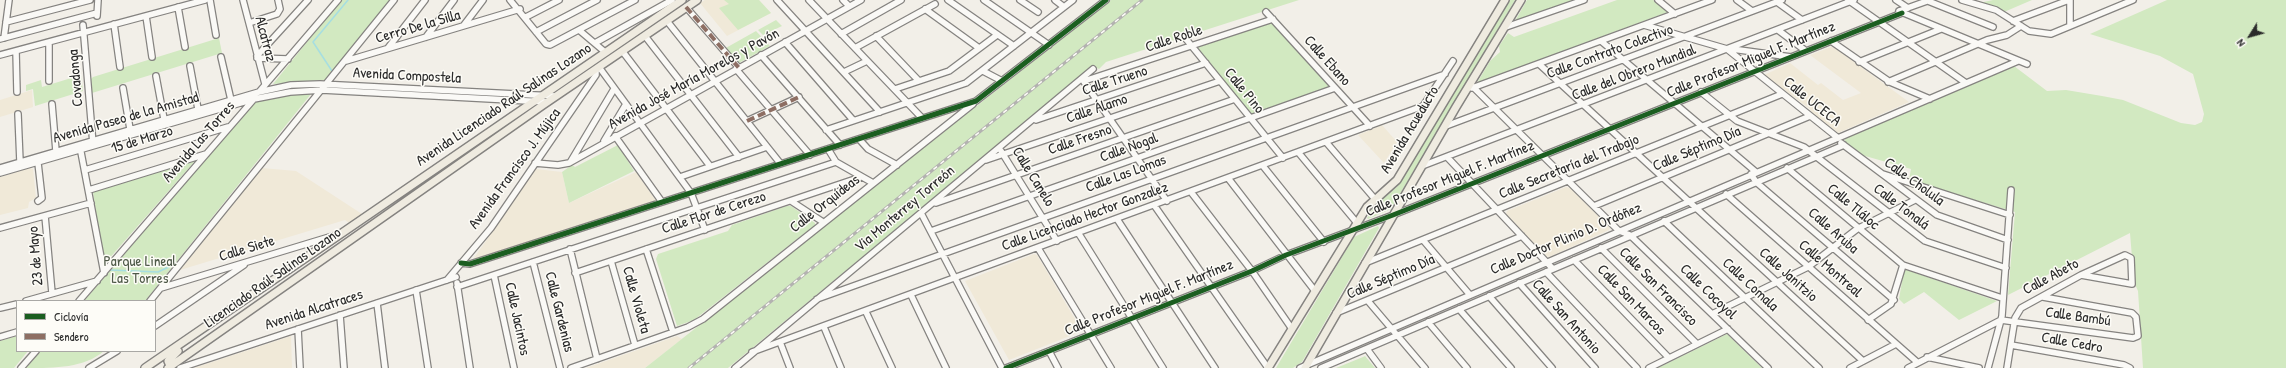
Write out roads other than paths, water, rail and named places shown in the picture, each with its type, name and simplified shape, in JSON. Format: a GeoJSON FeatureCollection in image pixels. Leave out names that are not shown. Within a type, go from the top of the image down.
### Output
{"type":"FeatureCollection","features":[{"type":"Feature","properties":{"kind":"main road","name":"Avenida Licenciado Raúl Salinas Lozano"},"geometry":{"type":"LineString","coordinates":[[342,233],[682,0]]}},
{"type":"Feature","properties":{"kind":"main road","name":"Avenida Licenciado Raúl Salinas Lozano"},"geometry":{"type":"LineString","coordinates":[[395,210],[555,96],[623,52],[697,0]]}},
{"type":"Feature","properties":{"kind":"main road","name":"Avenida Acueducto"},"geometry":{"type":"LineString","coordinates":[[1268,368],[1352,230],[1374,198],[1388,191],[1397,180],[1504,0]]}},
{"type":"Feature","properties":{"kind":"main road","name":"Avenida Acueducto"},"geometry":{"type":"LineString","coordinates":[[1304,367],[1521,0]]}},
{"type":"Feature","properties":{"kind":"main road","name":"Licenciado Raúl Salinas Lozano"},"geometry":{"type":"LineString","coordinates":[[170,368],[395,210]]}},
{"type":"Feature","properties":{"kind":"main road"},"geometry":{"type":"LineString","coordinates":[[342,233],[353,240]]}},
{"type":"Feature","properties":{"kind":"main road","name":"Licenciado Raúl Salinas Lozano"},"geometry":{"type":"LineString","coordinates":[[145,368],[342,233]]}},
{"type":"Feature","properties":{"kind":"main road"},"geometry":{"type":"LineString","coordinates":[[170,368],[167,363],[169,359],[193,340],[198,333]]}},
{"type":"Feature","properties":{"kind":"street"},"geometry":{"type":"LineString","coordinates":[[8,0],[6,22],[2,38],[97,15],[98,0]]}},
{"type":"Feature","properties":{"kind":"street"},"geometry":{"type":"LineString","coordinates":[[6,22],[90,0]]}},
{"type":"Feature","properties":{"kind":"street"},"geometry":{"type":"LineString","coordinates":[[0,55],[205,0]]}},
{"type":"Feature","properties":{"kind":"street"},"geometry":{"type":"LineString","coordinates":[[210,0],[216,35]]}},
{"type":"Feature","properties":{"kind":"street","name":"Alcatraz"},"geometry":{"type":"LineString","coordinates":[[243,0],[265,84]]}},
{"type":"Feature","properties":{"kind":"street"},"geometry":{"type":"LineString","coordinates":[[249,23],[277,14],[280,9],[278,0]]}},
{"type":"Feature","properties":{"kind":"street"},"geometry":{"type":"LineString","coordinates":[[257,57],[308,0]]}},
{"type":"Feature","properties":{"kind":"street","name":"Avenida Las Torres"},"geometry":{"type":"LineString","coordinates":[[80,300],[338,0]]}},
{"type":"Feature","properties":{"kind":"street"},"geometry":{"type":"LineString","coordinates":[[151,300],[394,0]]}},
{"type":"Feature","properties":{"kind":"street"},"geometry":{"type":"LineString","coordinates":[[388,48],[425,0]]}},
{"type":"Feature","properties":{"kind":"street"},"geometry":{"type":"LineString","coordinates":[[426,37],[454,0]]}},
{"type":"Feature","properties":{"kind":"street"},"geometry":{"type":"LineString","coordinates":[[464,26],[483,0]]}},
{"type":"Feature","properties":{"kind":"street"},"geometry":{"type":"LineString","coordinates":[[512,2],[520,0]]}},
{"type":"Feature","properties":{"kind":"street"},"geometry":{"type":"LineString","coordinates":[[526,17],[559,0]]}},
{"type":"Feature","properties":{"kind":"street"},"geometry":{"type":"LineString","coordinates":[[536,32],[597,0]]}},
{"type":"Feature","properties":{"kind":"street"},"geometry":{"type":"LineString","coordinates":[[512,2],[520,9],[546,44],[550,45],[635,0]]}},
{"type":"Feature","properties":{"kind":"street"},"geometry":{"type":"LineString","coordinates":[[595,43],[672,0]]}},
{"type":"Feature","properties":{"kind":"street"},"geometry":{"type":"LineString","coordinates":[[777,0],[880,112]]}},
{"type":"Feature","properties":{"kind":"street"},"geometry":{"type":"LineString","coordinates":[[810,0],[922,118]]}},
{"type":"Feature","properties":{"kind":"street"},"geometry":{"type":"LineString","coordinates":[[843,0],[849,6]]}},
{"type":"Feature","properties":{"kind":"street","name":"Avenida José María Morelos y Pavón"},"geometry":{"type":"LineString","coordinates":[[535,163],[558,165],[569,163],[602,143],[861,0]]}},
{"type":"Feature","properties":{"kind":"street"},"geometry":{"type":"LineString","coordinates":[[841,34],[901,0]]}},
{"type":"Feature","properties":{"kind":"street"},"geometry":{"type":"LineString","coordinates":[[948,0],[1014,46]]}},
{"type":"Feature","properties":{"kind":"street"},"geometry":{"type":"LineString","coordinates":[[984,0],[1049,45]]}},
{"type":"Feature","properties":{"kind":"street"},"geometry":{"type":"LineString","coordinates":[[1020,0],[1038,12]]}},
{"type":"Feature","properties":{"kind":"street"},"geometry":{"type":"LineString","coordinates":[[1054,0],[1064,7]]}},
{"type":"Feature","properties":{"kind":"street"},"geometry":{"type":"LineString","coordinates":[[826,130],[960,86],[983,71],[1074,0]]}},
{"type":"Feature","properties":{"kind":"street","name":"Calle Orquídeas"},"geometry":{"type":"LineString","coordinates":[[571,368],[690,326],[703,319],[823,222],[1106,0]]}},
{"type":"Feature","properties":{"kind":"street"},"geometry":{"type":"LineString","coordinates":[[1506,27],[1584,0]]}},
{"type":"Feature","properties":{"kind":"street"},"geometry":{"type":"LineString","coordinates":[[1658,0],[1675,14]]}},
{"type":"Feature","properties":{"kind":"street"},"geometry":{"type":"LineString","coordinates":[[1470,87],[1539,64],[1712,0]]}},
{"type":"Feature","properties":{"kind":"street"},"geometry":{"type":"LineString","coordinates":[[1737,0],[1752,11]]}},
{"type":"Feature","properties":{"kind":"street"},"geometry":{"type":"LineString","coordinates":[[1896,0],[1908,8]]}},
{"type":"Feature","properties":{"kind":"street"},"geometry":{"type":"LineString","coordinates":[[1929,0],[1993,27]]}},
{"type":"Feature","properties":{"kind":"street","name":"Calle Profesor Miguel F. Martínez"},"geometry":{"type":"LineString","coordinates":[[1006,368],[1252,271],[1286,255],[1393,215],[1879,22],[1929,0]]}},
{"type":"Feature","properties":{"kind":"street"},"geometry":{"type":"LineString","coordinates":[[1962,0],[1996,10],[2013,22],[2034,32],[2051,34],[2132,0]]}},
{"type":"Feature","properties":{"kind":"street"},"geometry":{"type":"LineString","coordinates":[[2013,22],[2069,0],[2070,25]]}},
{"type":"Feature","properties":{"kind":"street"},"geometry":{"type":"LineString","coordinates":[[1780,1],[1802,20]]}},
{"type":"Feature","properties":{"kind":"street","name":"Calle Contrato Colectivo"},"geometry":{"type":"LineString","coordinates":[[1446,126],[1780,1]]}},
{"type":"Feature","properties":{"kind":"street"},"geometry":{"type":"LineString","coordinates":[[1851,1],[1966,83]]}},
{"type":"Feature","properties":{"kind":"street","name":"Calle del Obrero Mundial"},"geometry":{"type":"LineString","coordinates":[[1422,166],[1448,158],[1851,1]]}},
{"type":"Feature","properties":{"kind":"street"},"geometry":{"type":"LineString","coordinates":[[855,48],[934,4]]}},
{"type":"Feature","properties":{"kind":"street"},"geometry":{"type":"LineString","coordinates":[[178,7],[185,47]]}},
{"type":"Feature","properties":{"kind":"street"},"geometry":{"type":"LineString","coordinates":[[686,7],[810,154]]}},
{"type":"Feature","properties":{"kind":"street","name":"Cerro De la Silla"},"geometry":{"type":"LineString","coordinates":[[345,61],[520,9]]}},
{"type":"Feature","properties":{"kind":"street"},"geometry":{"type":"LineString","coordinates":[[925,9],[979,48]]}},
{"type":"Feature","properties":{"kind":"street","name":"Calle Ebano"},"geometry":{"type":"LineString","coordinates":[[1266,12],[1370,126]]}},
{"type":"Feature","properties":{"kind":"street"},"geometry":{"type":"LineString","coordinates":[[1901,12],[2027,64]]}},
{"type":"Feature","properties":{"kind":"street"},"geometry":{"type":"LineString","coordinates":[[146,16],[152,57]]}},
{"type":"Feature","properties":{"kind":"street","name":"Calle Roble"},"geometry":{"type":"LineString","coordinates":[[1083,80],[1273,19]]}},
{"type":"Feature","properties":{"kind":"street"},"geometry":{"type":"LineString","coordinates":[[667,21],[747,120],[780,164]]}},
{"type":"Feature","properties":{"kind":"street"},"geometry":{"type":"LineString","coordinates":[[114,24],[120,66]]}},
{"type":"Feature","properties":{"kind":"street","name":"Covadonga"},"geometry":{"type":"LineString","coordinates":[[83,25],[93,143]]}},
{"type":"Feature","properties":{"kind":"street","name":"Calle UCECA"},"geometry":{"type":"LineString","coordinates":[[1644,25],[1729,49],[1837,138]]}},
{"type":"Feature","properties":{"kind":"street"},"geometry":{"type":"LineString","coordinates":[[1888,82],[1978,44],[2007,35],[2021,26]]}},
{"type":"Feature","properties":{"kind":"street"},"geometry":{"type":"LineString","coordinates":[[1860,62],[1941,29]]}},
{"type":"Feature","properties":{"kind":"street"},"geometry":{"type":"LineString","coordinates":[[579,30],[605,52]]}},
{"type":"Feature","properties":{"kind":"street"},"geometry":{"type":"LineString","coordinates":[[1778,30],[1806,51]]}},
{"type":"Feature","properties":{"kind":"street"},"geometry":{"type":"LineString","coordinates":[[895,89],[918,80],[949,71],[997,35]]}},
{"type":"Feature","properties":{"kind":"street"},"geometry":{"type":"LineString","coordinates":[[645,36],[739,157]]}},
{"type":"Feature","properties":{"kind":"street"},"geometry":{"type":"LineString","coordinates":[[876,36],[918,80]]}},
{"type":"Feature","properties":{"kind":"street","name":"Calle Pino"},"geometry":{"type":"LineString","coordinates":[[1186,39],[1283,158]]}},
{"type":"Feature","properties":{"kind":"street"},"geometry":{"type":"LineString","coordinates":[[1601,41],[1730,150],[1754,173],[1756,182]]}},
{"type":"Feature","properties":{"kind":"street"},"geometry":{"type":"LineString","coordinates":[[1831,41],[1888,82],[1908,92],[1930,99]]}},
{"type":"Feature","properties":{"kind":"street"},"geometry":{"type":"LineString","coordinates":[[49,42],[50,81]]}},
{"type":"Feature","properties":{"kind":"street"},"geometry":{"type":"LineString","coordinates":[[785,42],[853,120]]}},
{"type":"Feature","properties":{"kind":"street"},"geometry":{"type":"LineString","coordinates":[[1729,49],[1791,57]]}},
{"type":"Feature","properties":{"kind":"street"},"geometry":{"type":"LineString","coordinates":[[16,51],[18,92]]}},
{"type":"Feature","properties":{"kind":"street"},"geometry":{"type":"LineString","coordinates":[[623,52],[710,166]]}},
{"type":"Feature","properties":{"kind":"street"},"geometry":{"type":"LineString","coordinates":[[761,55],[840,145]]}},
{"type":"Feature","properties":{"kind":"street"},"geometry":{"type":"LineString","coordinates":[[221,57],[231,100]]}},
{"type":"Feature","properties":{"kind":"street"},"geometry":{"type":"LineString","coordinates":[[257,57],[288,59]]}},
{"type":"Feature","properties":{"kind":"street"},"geometry":{"type":"LineString","coordinates":[[844,72],[867,61]]}},
{"type":"Feature","properties":{"kind":"street"},"geometry":{"type":"LineString","coordinates":[[1445,74],[1453,61]]}},
{"type":"Feature","properties":{"kind":"street","name":"Calle Doctor Plinio D. Ordóñez"},"geometry":{"type":"LineString","coordinates":[[1304,367],[1390,328],[2018,61]]}},
{"type":"Feature","properties":{"kind":"street","name":"Calle Trueno"},"geometry":{"type":"LineString","coordinates":[[1032,121],[1206,63]]}},
{"type":"Feature","properties":{"kind":"street"},"geometry":{"type":"LineString","coordinates":[[1539,64],[1690,200],[1694,208]]}},
{"type":"Feature","properties":{"kind":"street"},"geometry":{"type":"LineString","coordinates":[[190,66],[198,110]]}},
{"type":"Feature","properties":{"kind":"street"},"geometry":{"type":"LineString","coordinates":[[597,68],[626,104],[691,193],[705,230]]}},
{"type":"Feature","properties":{"kind":"street","name":"Avenida Francisco J. Mújica"},"geometry":{"type":"LineString","coordinates":[[455,274],[461,263],[491,228],[596,75],[597,68]]}},
{"type":"Feature","properties":{"kind":"street","name":"Via Monterrey Torreón"},"geometry":{"type":"LineString","coordinates":[[736,368],[752,352],[1083,80],[1093,69]]}},
{"type":"Feature","properties":{"kind":"street"},"geometry":{"type":"LineString","coordinates":[[983,71],[1002,82]]}},
{"type":"Feature","properties":{"kind":"street","name":"Calle Licenciado Hector Gonzalez"},"geometry":{"type":"LineString","coordinates":[[752,352],[1079,234],[1426,104],[1445,74]]}},
{"type":"Feature","properties":{"kind":"street","name":"Calle Las Lomas"},"geometry":{"type":"LineString","coordinates":[[817,299],[1352,106],[1445,74]]}},
{"type":"Feature","properties":{"kind":"street"},"geometry":{"type":"LineString","coordinates":[[156,76],[164,119]]}},
{"type":"Feature","properties":{"kind":"street"},"geometry":{"type":"LineString","coordinates":[[1083,80],[1167,201]]}},
{"type":"Feature","properties":{"kind":"street","name":"Calle Álamo"},"geometry":{"type":"LineString","coordinates":[[982,162],[1220,80]]}},
{"type":"Feature","properties":{"kind":"street","name":"Avenida Compostela"},"geometry":{"type":"LineString","coordinates":[[259,92],[291,85],[326,84],[555,96]]}},
{"type":"Feature","properties":{"kind":"street"},"geometry":{"type":"LineString","coordinates":[[1470,87],[1518,131],[1619,231],[1630,235]]}},
{"type":"Feature","properties":{"kind":"street"},"geometry":{"type":"LineString","coordinates":[[123,88],[130,129]]}},
{"type":"Feature","properties":{"kind":"street"},"geometry":{"type":"LineString","coordinates":[[402,94],[407,88]]}},
{"type":"Feature","properties":{"kind":"street","name":"Calle Nogal"},"geometry":{"type":"LineString","coordinates":[[931,231],[1335,88]]}},
{"type":"Feature","properties":{"kind":"street"},"geometry":{"type":"LineString","coordinates":[[569,163],[614,89]]}},
{"type":"Feature","properties":{"kind":"street","name":"Avenida Compostela"},"geometry":{"type":"LineString","coordinates":[[254,99],[290,92],[322,90],[547,102]]}},
{"type":"Feature","properties":{"kind":"street"},"geometry":{"type":"LineString","coordinates":[[455,97],[458,91]]}},
{"type":"Feature","properties":{"kind":"street","name":"Avenida Paseo de la Amistad"},"geometry":{"type":"LineString","coordinates":[[93,143],[130,129],[259,92]]}},
{"type":"Feature","properties":{"kind":"street"},"geometry":{"type":"LineString","coordinates":[[1701,92],[1729,115],[1767,134],[1802,146],[1808,150]]}},
{"type":"Feature","properties":{"kind":"street","name":"Calle Secretaría del Trabajo"},"geometry":{"type":"LineString","coordinates":[[1365,263],[1782,94]]}},
{"type":"Feature","properties":{"kind":"street"},"geometry":{"type":"LineString","coordinates":[[747,120],[799,98]]}},
{"type":"Feature","properties":{"kind":"street","name":"Avenida Paseo de la Amistad"},"geometry":{"type":"LineString","coordinates":[[0,173],[38,163],[93,143],[254,99]]}},
{"type":"Feature","properties":{"kind":"street","name":"Calle Fresno"},"geometry":{"type":"LineString","coordinates":[[932,204],[1235,99]]}},
{"type":"Feature","properties":{"kind":"street"},"geometry":{"type":"LineString","coordinates":[[461,263],[470,264],[976,101]]}},
{"type":"Feature","properties":{"kind":"street"},"geometry":{"type":"LineString","coordinates":[[52,104],[56,151]]}},
{"type":"Feature","properties":{"kind":"street"},"geometry":{"type":"LineString","coordinates":[[602,143],[626,104]]}},
{"type":"Feature","properties":{"kind":"street"},"geometry":{"type":"LineString","coordinates":[[18,114],[20,162]]}},
{"type":"Feature","properties":{"kind":"street","name":"Calle Séptimo Día"},"geometry":{"type":"LineString","coordinates":[[1594,206],[1810,116]]}},
{"type":"Feature","properties":{"kind":"street","name":"15 de Marzo"},"geometry":{"type":"LineString","coordinates":[[85,170],[228,127]]}},
{"type":"Feature","properties":{"kind":"street"},"geometry":{"type":"LineString","coordinates":[[615,136],[662,202]]}},
{"type":"Feature","properties":{"kind":"street","name":"Calle Cholula"},"geometry":{"type":"LineString","coordinates":[[1837,138],[1878,173],[1941,218],[2008,240]]}},
{"type":"Feature","properties":{"kind":"street"},"geometry":{"type":"LineString","coordinates":[[859,139],[868,148],[897,165]]}},
{"type":"Feature","properties":{"kind":"street"},"geometry":{"type":"LineString","coordinates":[[1326,142],[1374,198]]}},
{"type":"Feature","properties":{"kind":"street","name":"Calle Doctor Plinio D. Ordóñez"},"geometry":{"type":"LineString","coordinates":[[1321,368],[1814,156],[1844,145]]}},
{"type":"Feature","properties":{"kind":"street"},"geometry":{"type":"LineString","coordinates":[[80,147],[104,273]]}},
{"type":"Feature","properties":{"kind":"street","name":"Avenida Paseo de la Amistad"},"geometry":{"type":"LineString","coordinates":[[0,168],[56,151],[80,147]]}},
{"type":"Feature","properties":{"kind":"street"},"geometry":{"type":"LineString","coordinates":[[680,177],[767,147]]}},
{"type":"Feature","properties":{"kind":"street","name":"Calle Canelo"},"geometry":{"type":"LineString","coordinates":[[999,148],[1057,241]]}},
{"type":"Feature","properties":{"kind":"street"},"geometry":{"type":"LineString","coordinates":[[828,149],[836,162],[873,183]]}},
{"type":"Feature","properties":{"kind":"street","name":"Calle Tonalá"},"geometry":{"type":"LineString","coordinates":[[1808,150],[1887,214],[1925,241],[2006,268]]}},
{"type":"Feature","properties":{"kind":"street"},"geometry":{"type":"LineString","coordinates":[[1298,152],[1357,223]]}},
{"type":"Feature","properties":{"kind":"street"},"geometry":{"type":"LineString","coordinates":[[89,190],[206,154]]}},
{"type":"Feature","properties":{"kind":"street"},"geometry":{"type":"LineString","coordinates":[[1448,158],[1553,269]]}},
{"type":"Feature","properties":{"kind":"street"},"geometry":{"type":"LineString","coordinates":[[457,286],[836,162]]}},
{"type":"Feature","properties":{"kind":"street"},"geometry":{"type":"LineString","coordinates":[[38,163],[42,197],[38,201]]}},
{"type":"Feature","properties":{"kind":"street"},"geometry":{"type":"LineString","coordinates":[[1263,166],[1324,242]]}},
{"type":"Feature","properties":{"kind":"street","name":"Calle Tláloc"},"geometry":{"type":"LineString","coordinates":[[1787,168],[1903,265],[2002,298]]}},
{"type":"Feature","properties":{"kind":"street"},"geometry":{"type":"LineString","coordinates":[[1878,173],[2010,214]]}},
{"type":"Feature","properties":{"kind":"street","name":"Calle Flor de Cerezo"},"geometry":{"type":"LineString","coordinates":[[575,273],[861,177]]}},
{"type":"Feature","properties":{"kind":"street"},"geometry":{"type":"LineString","coordinates":[[1228,178],[1315,291]]}},
{"type":"Feature","properties":{"kind":"street","name":"Calle Aruba"},"geometry":{"type":"LineString","coordinates":[[1756,182],[1894,300]]}},
{"type":"Feature","properties":{"kind":"street"},"geometry":{"type":"LineString","coordinates":[[1988,368],[2001,320],[2011,190]]}},
{"type":"Feature","properties":{"kind":"street"},"geometry":{"type":"LineString","coordinates":[[1191,192],[1252,271],[1292,328]]}},
{"type":"Feature","properties":{"kind":"street","name":"Calle Montreal"},"geometry":{"type":"LineString","coordinates":[[1726,194],[1808,268],[1917,362]]}},
{"type":"Feature","properties":{"kind":"street"},"geometry":{"type":"LineString","coordinates":[[1712,314],[1808,268],[1857,228],[1915,200]]}},
{"type":"Feature","properties":{"kind":"street"},"geometry":{"type":"LineString","coordinates":[[791,201],[823,222]]}},
{"type":"Feature","properties":{"kind":"street"},"geometry":{"type":"LineString","coordinates":[[0,228],[91,203]]}},
{"type":"Feature","properties":{"kind":"street"},"geometry":{"type":"LineString","coordinates":[[1154,205],[1268,368]]}},
{"type":"Feature","properties":{"kind":"street","name":"Calle Janitzio"},"geometry":{"type":"LineString","coordinates":[[1694,208],[1863,361]]}},
{"type":"Feature","properties":{"kind":"street"},"geometry":{"type":"LineString","coordinates":[[921,213],[1002,368]]}},
{"type":"Feature","properties":{"kind":"street","name":"23 de Mayo"},"geometry":{"type":"LineString","coordinates":[[45,216],[52,293]]}},
{"type":"Feature","properties":{"kind":"street"},"geometry":{"type":"LineString","coordinates":[[1117,219],[1215,368]]}},
{"type":"Feature","properties":{"kind":"street","name":"Calle Comala"},"geometry":{"type":"LineString","coordinates":[[1664,221],[1819,368]]}},
{"type":"Feature","properties":{"kind":"street","name":"Calle Siete"},"geometry":{"type":"LineString","coordinates":[[160,289],[342,233]]}},
{"type":"Feature","properties":{"kind":"street"},"geometry":{"type":"LineString","coordinates":[[1079,234],[1163,368]]}},
{"type":"Feature","properties":{"kind":"street","name":"Calle Cocoyol"},"geometry":{"type":"LineString","coordinates":[[1630,235],[1768,368]]}},
{"type":"Feature","properties":{"kind":"street","name":"Calle Séptimo Día"},"geometry":{"type":"LineString","coordinates":[[1336,313],[1522,236]]}},
{"type":"Feature","properties":{"kind":"street"},"geometry":{"type":"LineString","coordinates":[[1423,240],[1470,295]]}},
{"type":"Feature","properties":{"kind":"street"},"geometry":{"type":"LineString","coordinates":[[1588,245],[1595,251]]}},
{"type":"Feature","properties":{"kind":"street"},"geometry":{"type":"LineString","coordinates":[[1038,248],[1091,334],[1110,368]]}},
{"type":"Feature","properties":{"kind":"street","name":"Calle San Francisco"},"geometry":{"type":"LineString","coordinates":[[1601,248],[1698,344]]}},
{"type":"Feature","properties":{"kind":"street"},"geometry":{"type":"LineString","coordinates":[[570,249],[597,359]]}},
{"type":"Feature","properties":{"kind":"street"},"geometry":{"type":"LineString","coordinates":[[646,249],[673,332]]}},
{"type":"Feature","properties":{"kind":"street","name":"Calle Abeto"},"geometry":{"type":"LineString","coordinates":[[2015,321],[2017,313],[2021,308],[2081,275],[2124,256],[2129,256],[2131,259],[2132,284],[2081,275]]}},
{"type":"Feature","properties":{"kind":"street","name":"Calle San Marcos"},"geometry":{"type":"LineString","coordinates":[[1574,260],[1669,358]]}},
{"type":"Feature","properties":{"kind":"street","name":"Calle Violeta"},"geometry":{"type":"LineString","coordinates":[[611,261],[635,345]]}},
{"type":"Feature","properties":{"kind":"street"},"geometry":{"type":"LineString","coordinates":[[156,325],[250,262]]}},
{"type":"Feature","properties":{"kind":"street","name":"Calle Gardenias"},"geometry":{"type":"LineString","coordinates":[[533,262],[560,368]]}},
{"type":"Feature","properties":{"kind":"street"},"geometry":{"type":"LineString","coordinates":[[1868,320],[1885,309],[1894,300],[1903,265]]}},
{"type":"Feature","properties":{"kind":"street"},"geometry":{"type":"LineString","coordinates":[[1546,272],[1637,368]]}},
{"type":"Feature","properties":{"kind":"street"},"geometry":{"type":"LineString","coordinates":[[455,274],[470,368]]}},
{"type":"Feature","properties":{"kind":"street","name":"Avenida Alcatraces"},"geometry":{"type":"LineString","coordinates":[[180,368],[447,280],[455,274]]}},
{"type":"Feature","properties":{"kind":"street","name":"Calle Jacintos"},"geometry":{"type":"LineString","coordinates":[[494,275],[514,368]]}},
{"type":"Feature","properties":{"kind":"street"},"geometry":{"type":"LineString","coordinates":[[29,300],[97,281]]}},
{"type":"Feature","properties":{"kind":"street","name":"Calle San Antonio"},"geometry":{"type":"LineString","coordinates":[[1519,283],[1595,368]]}},
{"type":"Feature","properties":{"kind":"street"},"geometry":{"type":"LineString","coordinates":[[416,290],[428,368]]}},
{"type":"Feature","properties":{"kind":"street"},"geometry":{"type":"LineString","coordinates":[[910,295],[946,368]]}},
{"type":"Feature","properties":{"kind":"street"},"geometry":{"type":"LineString","coordinates":[[1489,296],[1552,368]]}},
{"type":"Feature","properties":{"kind":"street","name":"Calle Bambú"},"geometry":{"type":"LineString","coordinates":[[2015,321],[2137,338],[2136,317],[2134,314],[2043,297]]}},
{"type":"Feature","properties":{"kind":"street"},"geometry":{"type":"LineString","coordinates":[[1368,301],[1425,368]]}},
{"type":"Feature","properties":{"kind":"street"},"geometry":{"type":"LineString","coordinates":[[377,303],[385,368]]}},
{"type":"Feature","properties":{"kind":"street"},"geometry":{"type":"LineString","coordinates":[[0,308],[16,304]]}},
{"type":"Feature","properties":{"kind":"street"},"geometry":{"type":"LineString","coordinates":[[1458,309],[1511,368]]}},
{"type":"Feature","properties":{"kind":"street"},"geometry":{"type":"LineString","coordinates":[[866,312],[892,368]]}},
{"type":"Feature","properties":{"kind":"street"},"geometry":{"type":"LineString","coordinates":[[340,315],[344,368]]}},
{"type":"Feature","properties":{"kind":"street"},"geometry":{"type":"LineString","coordinates":[[1908,368],[1917,362],[2001,320],[2015,321],[2007,368]]}},
{"type":"Feature","properties":{"kind":"street"},"geometry":{"type":"LineString","coordinates":[[1428,322],[1467,368]]}},
{"type":"Feature","properties":{"kind":"street"},"geometry":{"type":"LineString","coordinates":[[824,327],[841,368]]}},
{"type":"Feature","properties":{"kind":"street"},"geometry":{"type":"LineString","coordinates":[[298,329],[300,368]]}},
{"type":"Feature","properties":{"kind":"street"},"geometry":{"type":"LineString","coordinates":[[1649,368],[1728,329]]}},
{"type":"Feature","properties":{"kind":"street"},"geometry":{"type":"LineString","coordinates":[[0,337],[16,332]]}},
{"type":"Feature","properties":{"kind":"street"},"geometry":{"type":"LineString","coordinates":[[780,342],[790,368]]}},
{"type":"Feature","properties":{"kind":"street"},"geometry":{"type":"LineString","coordinates":[[1850,368],[1896,344]]}},
{"type":"Feature","properties":{"kind":"street","name":"Calle Cedro"},"geometry":{"type":"LineString","coordinates":[[2011,345],[2129,368]]}},
{"type":"Feature","properties":{"kind":"street"},"geometry":{"type":"LineString","coordinates":[[1367,349],[1381,368]]}},
{"type":"Feature","properties":{"kind":"street"},"geometry":{"type":"LineString","coordinates":[[1049,351],[1058,368]]}},
{"type":"Feature","properties":{"kind":"street"},"geometry":{"type":"LineString","coordinates":[[21,368],[35,352]]}},
{"type":"Feature","properties":{"kind":"street"},"geometry":{"type":"LineString","coordinates":[[97,368],[110,352]]}},
{"type":"Feature","properties":{"kind":"street"},"geometry":{"type":"LineString","coordinates":[[89,368],[116,352]]}},
{"type":"Feature","properties":{"kind":"street"},"geometry":{"type":"LineString","coordinates":[[1927,357],[1978,368]]}},
{"type":"Feature","properties":{"kind":"waterway"},"geometry":{"type":"LineString","coordinates":[[332,71],[313,42],[348,0]]}},
{"type":"Feature","properties":{"kind":"waterway"},"geometry":{"type":"LineString","coordinates":[[110,270],[158,272],[175,264]]}},
{"type":"Feature","properties":{"kind":"railway"},"geometry":{"type":"LineString","coordinates":[[689,368],[1142,0]]}},
{"type":"Feature","properties":{"kind":"park label","name":"Parque Lineal Las Torres"},"geometry":{"type":"Point","coordinates":[140,270]}}]}
